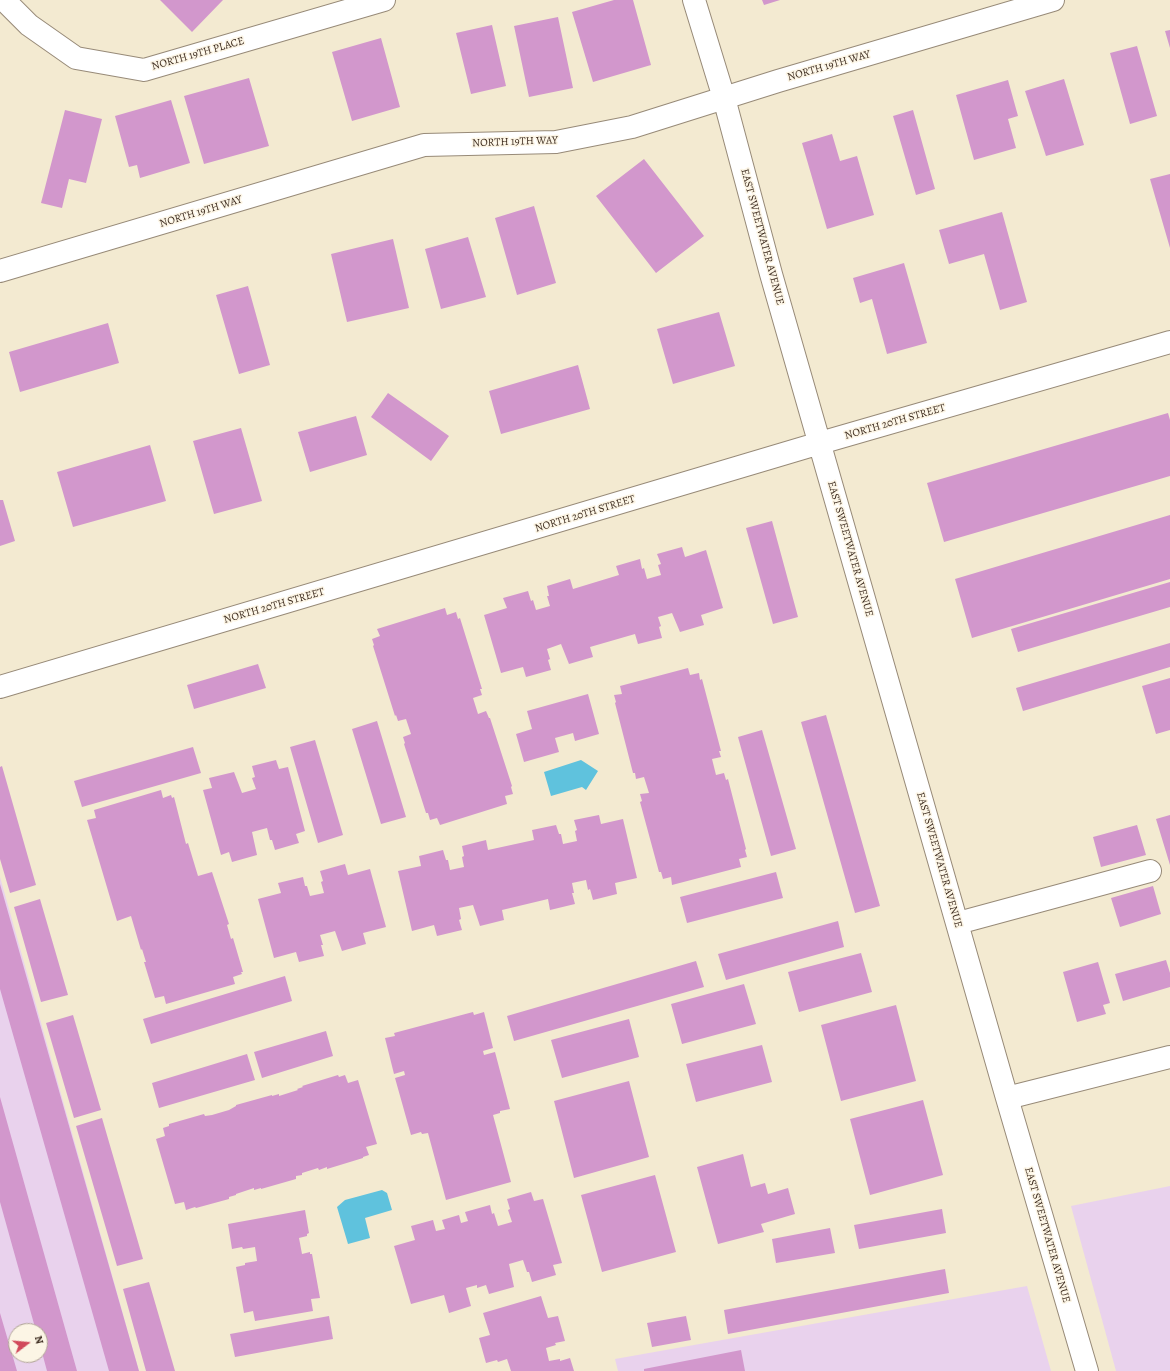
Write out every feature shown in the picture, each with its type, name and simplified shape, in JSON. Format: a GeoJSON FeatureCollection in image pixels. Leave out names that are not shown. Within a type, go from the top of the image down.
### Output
{"type":"FeatureCollection","features":[{"type":"Feature","properties":{"kind":"street","name":"NORTH 19TH PLACE"},"geometry":{"type":"LineString","coordinates":[[4,0],[29,25],[76,58],[144,70],[384,0]]}},
{"type":"Feature","properties":{"kind":"street","name":"EAST SWEETWATER AVENUE"},"geometry":{"type":"LineString","coordinates":[[694,0],[724,98],[771,274],[1007,1098],[1087,1371]]}},
{"type":"Feature","properties":{"kind":"street","name":"NORTH 19TH WAY"},"geometry":{"type":"LineString","coordinates":[[0,271],[424,145],[556,142],[632,127],[1052,0]]}},
{"type":"Feature","properties":{"kind":"street","name":"NORTH 20TH STREET"},"geometry":{"type":"LineString","coordinates":[[0,687],[1170,342]]}},
{"type":"Feature","properties":{"kind":"street"},"geometry":{"type":"LineString","coordinates":[[958,923],[1150,870]]}},
{"type":"Feature","properties":{"kind":"street"},"geometry":{"type":"LineString","coordinates":[[1007,1098],[1170,1057]]}},
{"type":"Feature","properties":{"kind":"shaded area"},"geometry":{"type":"Polygon","coordinates":[[[0,877],[139,1371],[0,1371],[0,877]]]}},
{"type":"Feature","properties":{"kind":"shaded area"},"geometry":{"type":"Polygon","coordinates":[[[1170,1186],[1170,1371],[1116,1371],[1071,1206],[1170,1186]]]}},
{"type":"Feature","properties":{"kind":"shaded area"},"geometry":{"type":"Polygon","coordinates":[[[1027,1286],[1051,1371],[618,1371],[615,1359],[1027,1286]]]}},
{"type":"Feature","properties":{"kind":"water"},"geometry":{"type":"Polygon","coordinates":[[[581,760],[598,771],[586,790],[582,787],[551,796],[544,772],[581,760]]]}},
{"type":"Feature","properties":{"kind":"water"},"geometry":{"type":"Polygon","coordinates":[[[382,1190],[387,1193],[392,1210],[365,1218],[370,1238],[348,1244],[337,1207],[345,1200],[382,1190]]]}},
{"type":"Feature","properties":{"kind":"building"},"geometry":{"type":"Polygon","coordinates":[[[160,0],[223,0],[192,32],[160,0]]]}},
{"type":"Feature","properties":{"kind":"building"},"geometry":{"type":"Polygon","coordinates":[[[614,0],[633,0],[651,65],[593,82],[572,12],[614,0]]]}},
{"type":"Feature","properties":{"kind":"building"},"geometry":{"type":"Polygon","coordinates":[[[762,0],[780,0],[764,5],[762,0]]]}},
{"type":"Feature","properties":{"kind":"building"},"geometry":{"type":"Polygon","coordinates":[[[558,17],[573,88],[529,97],[514,26],[558,17]]]}},
{"type":"Feature","properties":{"kind":"building"},"geometry":{"type":"Polygon","coordinates":[[[492,25],[506,86],[471,94],[456,33],[492,25]]]}},
{"type":"Feature","properties":{"kind":"building"},"geometry":{"type":"Polygon","coordinates":[[[1170,30],[1170,48],[1165,31],[1170,30]]]}},
{"type":"Feature","properties":{"kind":"building"},"geometry":{"type":"Polygon","coordinates":[[[381,38],[400,107],[352,121],[332,52],[381,38]]]}},
{"type":"Feature","properties":{"kind":"building"},"geometry":{"type":"Polygon","coordinates":[[[1137,46],[1157,116],[1130,124],[1110,53],[1137,46]]]}},
{"type":"Feature","properties":{"kind":"building"},"geometry":{"type":"Polygon","coordinates":[[[249,78],[269,146],[204,164],[184,96],[249,78]]]}},
{"type":"Feature","properties":{"kind":"building"},"geometry":{"type":"Polygon","coordinates":[[[1064,79],[1084,145],[1046,156],[1025,91],[1064,79]]]}},
{"type":"Feature","properties":{"kind":"building"},"geometry":{"type":"Polygon","coordinates":[[[1008,80],[1018,116],[1008,119],[1016,148],[974,160],[956,95],[1008,80]]]}},
{"type":"Feature","properties":{"kind":"building"},"geometry":{"type":"Polygon","coordinates":[[[171,100],[190,163],[140,178],[137,165],[129,167],[115,116],[171,100]]]}},
{"type":"Feature","properties":{"kind":"building"},"geometry":{"type":"Polygon","coordinates":[[[65,110],[102,119],[86,183],[69,179],[62,208],[41,203],[65,110]]]}},
{"type":"Feature","properties":{"kind":"building"},"geometry":{"type":"Polygon","coordinates":[[[913,110],[935,189],[916,195],[893,116],[913,110]]]}},
{"type":"Feature","properties":{"kind":"building"},"geometry":{"type":"Polygon","coordinates":[[[832,134],[840,161],[857,156],[874,215],[827,229],[802,143],[832,134]]]}},
{"type":"Feature","properties":{"kind":"building"},"geometry":{"type":"Polygon","coordinates":[[[644,159],[704,236],[656,273],[596,196],[644,159]]]}},
{"type":"Feature","properties":{"kind":"building"},"geometry":{"type":"Polygon","coordinates":[[[1170,174],[1170,248],[1150,179],[1170,174]]]}},
{"type":"Feature","properties":{"kind":"building"},"geometry":{"type":"Polygon","coordinates":[[[534,206],[556,283],[517,295],[495,218],[534,206]]]}},
{"type":"Feature","properties":{"kind":"building"},"geometry":{"type":"Polygon","coordinates":[[[1002,212],[1027,302],[1000,310],[984,254],[949,264],[939,230],[1002,212]]]}},
{"type":"Feature","properties":{"kind":"building"},"geometry":{"type":"Polygon","coordinates":[[[468,237],[486,297],[441,309],[425,249],[468,237]]]}},
{"type":"Feature","properties":{"kind":"building"},"geometry":{"type":"Polygon","coordinates":[[[393,239],[409,308],[347,322],[331,254],[393,239]]]}},
{"type":"Feature","properties":{"kind":"building"},"geometry":{"type":"Polygon","coordinates":[[[904,263],[927,343],[887,354],[872,299],[860,303],[853,278],[904,263]]]}},
{"type":"Feature","properties":{"kind":"building"},"geometry":{"type":"Polygon","coordinates":[[[248,286],[270,365],[239,374],[216,295],[248,286]]]}},
{"type":"Feature","properties":{"kind":"building"},"geometry":{"type":"Polygon","coordinates":[[[719,312],[735,366],[673,384],[657,329],[719,312]]]}},
{"type":"Feature","properties":{"kind":"building"},"geometry":{"type":"Polygon","coordinates":[[[108,323],[119,363],[20,392],[9,352],[108,323]]]}},
{"type":"Feature","properties":{"kind":"building"},"geometry":{"type":"Polygon","coordinates":[[[578,365],[590,409],[501,434],[489,391],[578,365]]]}},
{"type":"Feature","properties":{"kind":"building"},"geometry":{"type":"Polygon","coordinates":[[[388,393],[449,436],[431,461],[371,417],[388,393]]]}},
{"type":"Feature","properties":{"kind":"building"},"geometry":{"type":"Polygon","coordinates":[[[1168,413],[1170,420],[1170,476],[944,542],[927,483],[1168,413]]]}},
{"type":"Feature","properties":{"kind":"building"},"geometry":{"type":"Polygon","coordinates":[[[356,416],[367,455],[310,472],[298,432],[356,416]]]}},
{"type":"Feature","properties":{"kind":"building"},"geometry":{"type":"Polygon","coordinates":[[[241,428],[262,501],[214,514],[193,441],[241,428]]]}},
{"type":"Feature","properties":{"kind":"building"},"geometry":{"type":"Polygon","coordinates":[[[150,445],[166,501],[73,527],[57,472],[150,445]]]}},
{"type":"Feature","properties":{"kind":"building"},"geometry":{"type":"Polygon","coordinates":[[[0,500],[3,500],[15,541],[0,546],[0,500]]]}},
{"type":"Feature","properties":{"kind":"building"},"geometry":{"type":"Polygon","coordinates":[[[1170,515],[1170,579],[972,638],[955,579],[1170,515]]]}},
{"type":"Feature","properties":{"kind":"building"},"geometry":{"type":"Polygon","coordinates":[[[772,521],[798,617],[773,624],[746,528],[772,521]]]}},
{"type":"Feature","properties":{"kind":"building"},"geometry":{"type":"Polygon","coordinates":[[[682,547],[685,557],[706,550],[723,608],[701,615],[704,625],[680,632],[672,613],[658,617],[661,626],[659,627],[662,638],[638,644],[635,634],[590,647],[593,657],[569,664],[561,644],[547,649],[551,670],[526,677],[523,667],[501,673],[484,615],[507,608],[503,598],[528,591],[536,610],[550,606],[547,596],[549,596],[547,586],[570,579],[573,589],[619,575],[616,566],[640,559],[642,569],[644,568],[647,579],[661,575],[658,565],[661,564],[657,554],[682,547]]]}},
{"type":"Feature","properties":{"kind":"building"},"geometry":{"type":"Polygon","coordinates":[[[1170,582],[1170,607],[1018,652],[1011,629],[1170,582]]]}},
{"type":"Feature","properties":{"kind":"building"},"geometry":{"type":"Polygon","coordinates":[[[445,608],[447,615],[456,612],[458,619],[460,618],[482,689],[480,689],[482,695],[473,698],[478,714],[486,711],[490,718],[512,786],[513,794],[505,796],[507,804],[440,825],[437,818],[430,820],[428,813],[426,813],[404,744],[403,737],[411,734],[406,719],[398,721],[396,715],[395,716],[372,639],[380,636],[377,629],[445,608]]]}},
{"type":"Feature","properties":{"kind":"building"},"geometry":{"type":"Polygon","coordinates":[[[1170,643],[1170,667],[1023,711],[1016,688],[1170,643]]]}},
{"type":"Feature","properties":{"kind":"building"},"geometry":{"type":"Polygon","coordinates":[[[258,664],[266,688],[194,709],[187,685],[258,664]]]}},
{"type":"Feature","properties":{"kind":"building"},"geometry":{"type":"Polygon","coordinates":[[[688,668],[690,675],[699,673],[700,680],[702,679],[721,751],[719,751],[721,757],[712,759],[716,775],[724,773],[726,780],[728,779],[747,857],[739,859],[741,867],[672,885],[671,877],[663,879],[661,872],[659,872],[640,802],[642,801],[640,794],[649,793],[644,777],[636,779],[635,773],[633,773],[614,695],[622,694],[620,686],[688,668]]]}},
{"type":"Feature","properties":{"kind":"building"},"geometry":{"type":"Polygon","coordinates":[[[1170,678],[1170,730],[1156,734],[1142,686],[1170,678]]]}},
{"type":"Feature","properties":{"kind":"building"},"geometry":{"type":"Polygon","coordinates":[[[588,694],[599,734],[575,741],[573,733],[555,738],[559,752],[524,762],[516,734],[532,729],[527,711],[588,694]]]}},
{"type":"Feature","properties":{"kind":"building"},"geometry":{"type":"Polygon","coordinates":[[[826,715],[880,906],[855,913],[801,722],[826,715]]]}},
{"type":"Feature","properties":{"kind":"building"},"geometry":{"type":"Polygon","coordinates":[[[377,721],[406,817],[381,824],[352,729],[377,721]]]}},
{"type":"Feature","properties":{"kind":"building"},"geometry":{"type":"Polygon","coordinates":[[[762,730],[796,849],[771,856],[738,737],[762,730]]]}},
{"type":"Feature","properties":{"kind":"building"},"geometry":{"type":"Polygon","coordinates":[[[315,740],[343,835],[318,843],[290,747],[315,740]]]}},
{"type":"Feature","properties":{"kind":"building"},"geometry":{"type":"Polygon","coordinates":[[[193,747],[201,773],[82,807],[74,781],[193,747]]]}},
{"type":"Feature","properties":{"kind":"building"},"geometry":{"type":"Polygon","coordinates":[[[276,760],[279,769],[288,767],[305,831],[296,834],[299,843],[275,850],[272,840],[270,840],[267,828],[252,832],[257,855],[232,862],[229,852],[221,855],[203,790],[212,788],[209,778],[234,772],[242,793],[256,789],[252,778],[255,777],[252,766],[276,760]]]}},
{"type":"Feature","properties":{"kind":"building"},"geometry":{"type":"Polygon","coordinates":[[[2,766],[36,885],[10,893],[0,859],[0,767],[2,766]]]}},
{"type":"Feature","properties":{"kind":"building"},"geometry":{"type":"Polygon","coordinates":[[[161,790],[163,798],[171,795],[172,798],[174,797],[186,844],[188,843],[198,876],[212,872],[229,924],[227,925],[231,939],[233,938],[243,972],[241,972],[242,974],[233,977],[235,984],[166,1004],[164,996],[155,998],[144,962],[146,962],[131,916],[117,921],[87,820],[96,818],[94,810],[161,790]]]}},
{"type":"Feature","properties":{"kind":"building"},"geometry":{"type":"Polygon","coordinates":[[[599,815],[601,824],[623,819],[637,878],[615,883],[617,894],[593,900],[590,889],[588,890],[586,880],[572,883],[574,893],[572,893],[575,904],[550,910],[548,899],[502,910],[504,920],[480,926],[473,905],[459,908],[461,919],[459,920],[462,930],[437,936],[434,925],[412,931],[398,871],[421,866],[419,856],[443,850],[446,860],[448,860],[450,870],[464,867],[462,846],[486,840],[488,850],[534,840],[532,830],[556,825],[559,834],[561,834],[563,844],[577,841],[575,831],[577,830],[574,820],[599,815]]]}},
{"type":"Feature","properties":{"kind":"building"},"geometry":{"type":"Polygon","coordinates":[[[1170,815],[1170,865],[1156,819],[1170,815]]]}},
{"type":"Feature","properties":{"kind":"building"},"geometry":{"type":"Polygon","coordinates":[[[1137,825],[1146,855],[1101,867],[1093,837],[1137,825]]]}},
{"type":"Feature","properties":{"kind":"building"},"geometry":{"type":"Polygon","coordinates":[[[345,864],[348,875],[370,869],[386,927],[363,933],[366,944],[342,951],[335,931],[320,935],[324,956],[299,962],[296,952],[274,958],[258,899],[281,893],[278,883],[303,877],[305,886],[307,886],[310,896],[324,893],[320,871],[345,864]]]}},
{"type":"Feature","properties":{"kind":"building"},"geometry":{"type":"Polygon","coordinates":[[[776,872],[783,898],[687,923],[680,897],[776,872]]]}},
{"type":"Feature","properties":{"kind":"building"},"geometry":{"type":"Polygon","coordinates":[[[0,884],[139,1371],[109,1371],[0,989],[0,884]]]}},
{"type":"Feature","properties":{"kind":"building"},"geometry":{"type":"Polygon","coordinates":[[[1153,886],[1161,914],[1120,927],[1111,898],[1153,886]]]}},
{"type":"Feature","properties":{"kind":"building"},"geometry":{"type":"Polygon","coordinates":[[[40,899],[68,995],[41,1002],[14,907],[40,899]]]}},
{"type":"Feature","properties":{"kind":"building"},"geometry":{"type":"Polygon","coordinates":[[[838,921],[844,947],[726,980],[718,954],[838,921]]]}},
{"type":"Feature","properties":{"kind":"building"},"geometry":{"type":"Polygon","coordinates":[[[861,953],[872,992],[799,1012],[788,972],[861,953]]]}},
{"type":"Feature","properties":{"kind":"building"},"geometry":{"type":"Polygon","coordinates":[[[1166,960],[1170,973],[1170,987],[1123,1001],[1115,974],[1166,960]]]}},
{"type":"Feature","properties":{"kind":"building"},"geometry":{"type":"Polygon","coordinates":[[[696,961],[704,987],[514,1041],[507,1016],[696,961]]]}},
{"type":"Feature","properties":{"kind":"building"},"geometry":{"type":"Polygon","coordinates":[[[1098,962],[1110,1003],[1103,1005],[1106,1014],[1077,1022],[1063,972],[1098,962]]]}},
{"type":"Feature","properties":{"kind":"building"},"geometry":{"type":"Polygon","coordinates":[[[285,976],[292,1001],[151,1044],[143,1019],[285,976]]]}},
{"type":"Feature","properties":{"kind":"building"},"geometry":{"type":"Polygon","coordinates":[[[744,984],[756,1024],[682,1044],[671,1004],[744,984]]]}},
{"type":"Feature","properties":{"kind":"building"},"geometry":{"type":"Polygon","coordinates":[[[896,1005],[916,1081],[841,1101],[821,1025],[896,1005]]]}},
{"type":"Feature","properties":{"kind":"building"},"geometry":{"type":"Polygon","coordinates":[[[473,1012],[474,1015],[484,1012],[493,1048],[483,1051],[484,1055],[495,1052],[510,1109],[500,1111],[500,1113],[493,1115],[511,1182],[446,1200],[428,1133],[422,1134],[421,1132],[411,1135],[395,1078],[405,1075],[404,1071],[394,1074],[385,1038],[395,1036],[394,1033],[473,1012]]]}},
{"type":"Feature","properties":{"kind":"building"},"geometry":{"type":"Polygon","coordinates":[[[73,1015],[101,1110],[74,1118],[46,1023],[73,1015]]]}},
{"type":"Feature","properties":{"kind":"building"},"geometry":{"type":"Polygon","coordinates":[[[629,1019],[639,1057],[562,1078],[551,1040],[629,1019]]]}},
{"type":"Feature","properties":{"kind":"building"},"geometry":{"type":"Polygon","coordinates":[[[326,1031],[333,1056],[262,1078],[254,1052],[326,1031]]]}},
{"type":"Feature","properties":{"kind":"building"},"geometry":{"type":"Polygon","coordinates":[[[762,1045],[772,1082],[696,1102],[686,1064],[762,1045]]]}},
{"type":"Feature","properties":{"kind":"building"},"geometry":{"type":"Polygon","coordinates":[[[247,1054],[255,1080],[159,1108],[152,1083],[247,1054]]]}},
{"type":"Feature","properties":{"kind":"building"},"geometry":{"type":"Polygon","coordinates":[[[338,1075],[339,1077],[345,1075],[348,1083],[358,1080],[377,1144],[366,1147],[369,1155],[327,1169],[327,1167],[319,1170],[318,1168],[296,1176],[296,1179],[261,1189],[254,1190],[254,1188],[229,1197],[229,1199],[196,1208],[186,1210],[184,1202],[175,1204],[156,1139],[165,1136],[163,1128],[169,1126],[169,1124],[204,1114],[205,1116],[212,1115],[229,1110],[236,1105],[272,1095],[279,1094],[279,1096],[298,1090],[297,1089],[303,1087],[302,1086],[338,1075]]]}},
{"type":"Feature","properties":{"kind":"building"},"geometry":{"type":"Polygon","coordinates":[[[629,1081],[649,1157],[574,1178],[554,1101],[629,1081]]]}},
{"type":"Feature","properties":{"kind":"building"},"geometry":{"type":"Polygon","coordinates":[[[0,1097],[77,1371],[47,1371],[45,1363],[48,1363],[48,1323],[34,1323],[0,1202],[0,1097]]]}},
{"type":"Feature","properties":{"kind":"building"},"geometry":{"type":"Polygon","coordinates":[[[923,1100],[943,1175],[870,1195],[850,1119],[923,1100]]]}},
{"type":"Feature","properties":{"kind":"building"},"geometry":{"type":"Polygon","coordinates":[[[102,1118],[143,1259],[117,1266],[76,1126],[102,1118]]]}},
{"type":"Feature","properties":{"kind":"building"},"geometry":{"type":"Polygon","coordinates":[[[743,1154],[751,1187],[765,1183],[768,1194],[788,1188],[795,1214],[761,1224],[764,1232],[718,1244],[697,1167],[743,1154]]]}},
{"type":"Feature","properties":{"kind":"building"},"geometry":{"type":"Polygon","coordinates":[[[655,1175],[676,1252],[602,1272],[581,1195],[655,1175]]]}},
{"type":"Feature","properties":{"kind":"building"},"geometry":{"type":"Polygon","coordinates":[[[531,1192],[534,1201],[543,1199],[562,1263],[553,1265],[556,1275],[532,1282],[523,1260],[509,1264],[514,1287],[489,1294],[486,1285],[477,1288],[477,1285],[466,1288],[471,1306],[449,1313],[444,1295],[411,1304],[394,1246],[415,1240],[411,1226],[433,1220],[436,1231],[445,1229],[442,1220],[459,1215],[461,1223],[468,1221],[465,1212],[490,1205],[492,1214],[494,1213],[498,1226],[512,1222],[508,1210],[510,1209],[507,1199],[531,1192]]]}},
{"type":"Feature","properties":{"kind":"building"},"geometry":{"type":"Polygon","coordinates":[[[942,1209],[946,1233],[859,1249],[854,1225],[942,1209]]]}},
{"type":"Feature","properties":{"kind":"building"},"geometry":{"type":"Polygon","coordinates":[[[305,1210],[309,1233],[307,1236],[299,1238],[302,1254],[310,1252],[310,1254],[312,1254],[320,1298],[311,1299],[313,1311],[255,1321],[253,1311],[244,1313],[236,1267],[245,1265],[245,1263],[257,1261],[255,1247],[232,1249],[228,1224],[305,1210]]]}},
{"type":"Feature","properties":{"kind":"building"},"geometry":{"type":"Polygon","coordinates":[[[830,1228],[835,1253],[776,1263],[772,1239],[830,1228]]]}},
{"type":"Feature","properties":{"kind":"building"},"geometry":{"type":"Polygon","coordinates":[[[945,1269],[949,1293],[728,1334],[724,1310],[945,1269]]]}},
{"type":"Feature","properties":{"kind":"building"},"geometry":{"type":"Polygon","coordinates":[[[149,1282],[175,1371],[146,1371],[123,1289],[149,1282]]]}},
{"type":"Feature","properties":{"kind":"building"},"geometry":{"type":"Polygon","coordinates":[[[541,1296],[548,1318],[558,1316],[565,1341],[555,1343],[556,1345],[546,1348],[549,1361],[560,1359],[560,1361],[570,1358],[574,1371],[511,1371],[507,1359],[498,1362],[497,1360],[486,1363],[479,1338],[490,1335],[483,1313],[541,1296]]]}},
{"type":"Feature","properties":{"kind":"building"},"geometry":{"type":"Polygon","coordinates":[[[0,1313],[8,1340],[8,1363],[15,1363],[17,1371],[0,1371],[0,1313]]]}},
{"type":"Feature","properties":{"kind":"building"},"geometry":{"type":"Polygon","coordinates":[[[329,1316],[333,1339],[235,1357],[230,1334],[329,1316]]]}},
{"type":"Feature","properties":{"kind":"building"},"geometry":{"type":"Polygon","coordinates":[[[686,1316],[691,1340],[652,1347],[647,1323],[686,1316]]]}},
{"type":"Feature","properties":{"kind":"building"},"geometry":{"type":"Polygon","coordinates":[[[741,1350],[745,1371],[644,1371],[644,1369],[741,1350]]]}}]}
